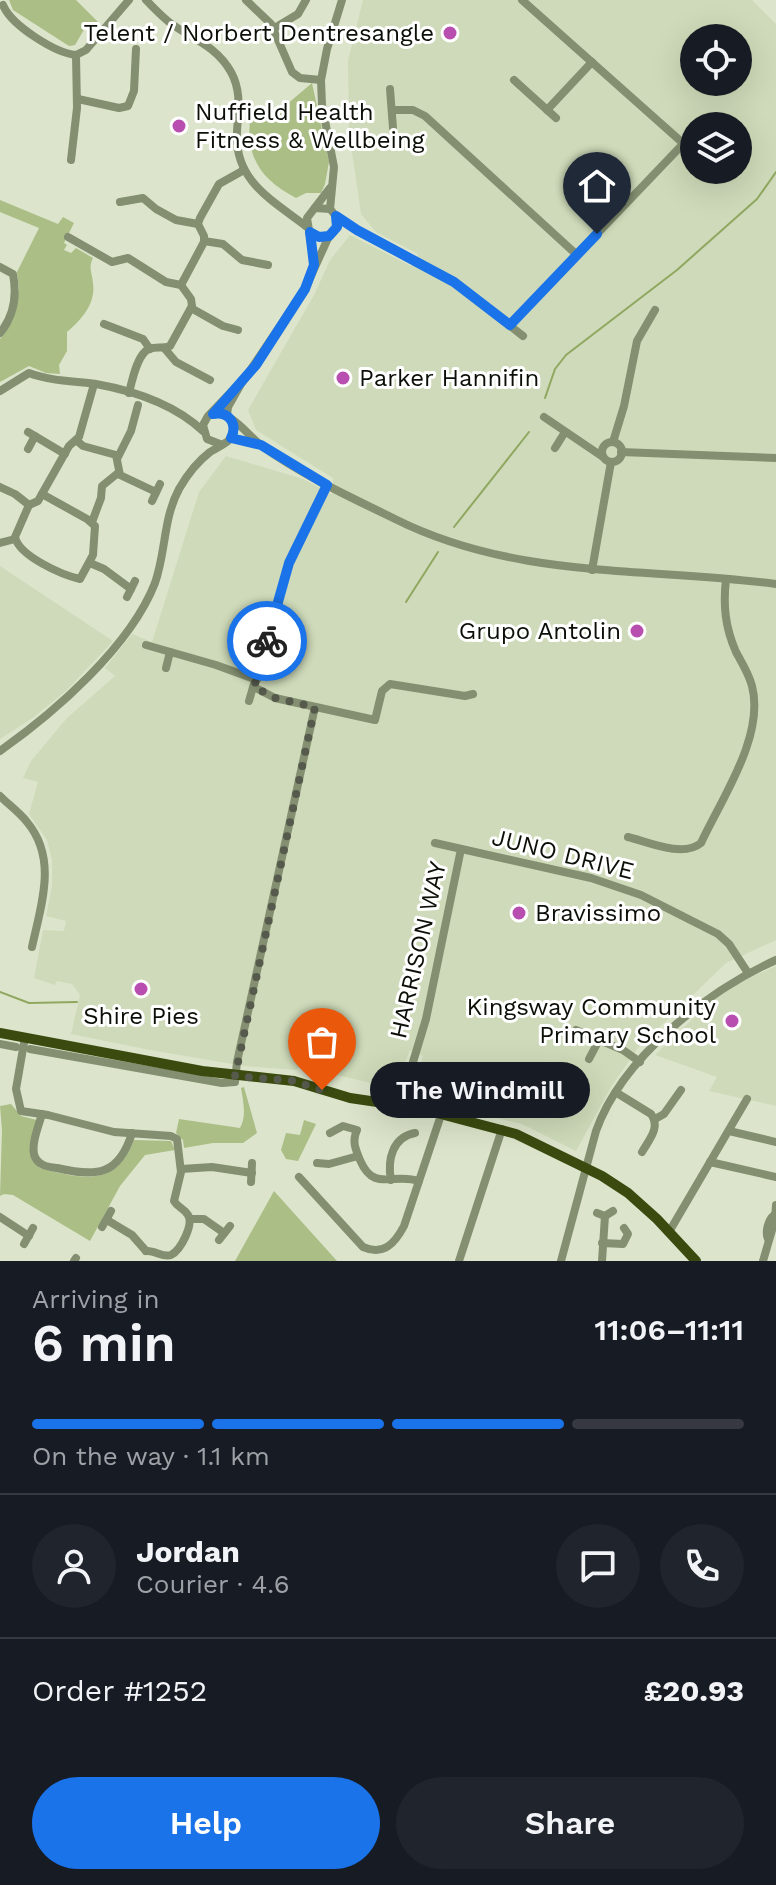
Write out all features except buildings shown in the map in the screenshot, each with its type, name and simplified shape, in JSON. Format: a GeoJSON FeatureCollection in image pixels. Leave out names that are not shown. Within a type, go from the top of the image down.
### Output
{"type":"FeatureCollection","features":[{"type":"Feature","properties":{"kind":"main road"},"geometry":{"type":"LineString","coordinates":[[0,1033],[83,1053],[235,1076],[298,1082],[350,1098],[400,1105],[502,1129],[605,1177],[639,1201],[669,1232],[689,1259]]}},
{"type":"Feature","properties":{"kind":"street"},"geometry":{"type":"LineString","coordinates":[[1,9],[11,20],[49,44],[76,55],[86,50],[129,0]]}},
{"type":"Feature","properties":{"kind":"street"},"geometry":{"type":"LineString","coordinates":[[146,0],[170,23],[211,48],[229,68],[239,95],[237,142],[244,170],[257,190],[319,237],[357,230]]}},
{"type":"Feature","properties":{"kind":"street"},"geometry":{"type":"LineString","coordinates":[[246,0],[267,18],[292,72],[300,78],[321,80]]}},
{"type":"Feature","properties":{"kind":"street"},"geometry":{"type":"LineString","coordinates":[[273,29],[298,14],[306,0]]}},
{"type":"Feature","properties":{"kind":"street"},"geometry":{"type":"LineString","coordinates":[[0,751],[24,735],[84,682],[128,631],[155,582],[167,517],[175,497],[200,460],[231,438],[234,431],[228,407],[302,295],[332,233],[330,187],[334,167],[323,112],[321,80],[342,0]]}},
{"type":"Feature","properties":{"kind":"street"},"geometry":{"type":"LineString","coordinates":[[522,0],[534,4],[592,62],[680,141]]}},
{"type":"Feature","properties":{"kind":"street"},"geometry":{"type":"LineString","coordinates":[[1,9],[11,20]]}},
{"type":"Feature","properties":{"kind":"street"},"geometry":{"type":"LineString","coordinates":[[78,99],[119,108],[128,106],[134,91],[136,49]]}},
{"type":"Feature","properties":{"kind":"street"},"geometry":{"type":"LineString","coordinates":[[71,160],[78,99],[76,55]]}},
{"type":"Feature","properties":{"kind":"street"},"geometry":{"type":"LineString","coordinates":[[547,110],[592,62]]}},
{"type":"Feature","properties":{"kind":"street"},"geometry":{"type":"LineString","coordinates":[[514,80],[556,118]]}},
{"type":"Feature","properties":{"kind":"street"},"geometry":{"type":"LineString","coordinates":[[390,89],[393,128]]}},
{"type":"Feature","properties":{"kind":"street"},"geometry":{"type":"LineString","coordinates":[[392,110],[413,110],[425,116],[577,255]]}},
{"type":"Feature","properties":{"kind":"street"},"geometry":{"type":"LineString","coordinates":[[510,325],[680,147]]}},
{"type":"Feature","properties":{"kind":"street"},"geometry":{"type":"LineString","coordinates":[[181,285],[204,241],[198,224],[219,184],[244,170]]}},
{"type":"Feature","properties":{"kind":"street"},"geometry":{"type":"LineString","coordinates":[[314,265],[307,218],[330,187]]}},
{"type":"Feature","properties":{"kind":"street"},"geometry":{"type":"LineString","coordinates":[[130,212],[124,201],[143,198],[176,220],[198,224]]}},
{"type":"Feature","properties":{"kind":"street"},"geometry":{"type":"LineString","coordinates":[[284,209],[333,213],[357,230],[454,282],[523,336]]}},
{"type":"Feature","properties":{"kind":"street"},"geometry":{"type":"LineString","coordinates":[[69,250],[71,239],[112,262],[128,258],[169,283],[181,285],[191,299],[191,308],[170,346],[150,349]]}},
{"type":"Feature","properties":{"kind":"street"},"geometry":{"type":"LineString","coordinates":[[204,241],[223,244],[242,260],[264,264],[260,275]]}},
{"type":"Feature","properties":{"kind":"street"},"geometry":{"type":"LineString","coordinates":[[0,267],[13,274],[15,292],[11,314],[0,333]]}},
{"type":"Feature","properties":{"kind":"street"},"geometry":{"type":"LineString","coordinates":[[191,308],[234,329],[233,317]]}},
{"type":"Feature","properties":{"kind":"street"},"geometry":{"type":"LineString","coordinates":[[592,570],[608,444],[624,406],[637,341],[655,310]]}},
{"type":"Feature","properties":{"kind":"street"},"geometry":{"type":"LineString","coordinates":[[114,316],[108,325],[143,339],[150,349]]}},
{"type":"Feature","properties":{"kind":"street"},"geometry":{"type":"LineString","coordinates":[[129,393],[140,361],[150,349]]}},
{"type":"Feature","properties":{"kind":"street"},"geometry":{"type":"LineString","coordinates":[[165,349],[176,362],[206,379],[207,367]]}},
{"type":"Feature","properties":{"kind":"street"},"geometry":{"type":"LineString","coordinates":[[0,391],[20,380],[41,378],[94,384],[169,406],[190,419],[212,443],[222,444]]}},
{"type":"Feature","properties":{"kind":"street"},"geometry":{"type":"LineString","coordinates":[[29,505],[36,503],[76,440],[90,406],[94,384]]}},
{"type":"Feature","properties":{"kind":"street"},"geometry":{"type":"LineString","coordinates":[[190,419],[205,420],[241,384]]}},
{"type":"Feature","properties":{"kind":"street"},"geometry":{"type":"LineString","coordinates":[[118,473],[118,457],[137,409],[147,417]]}},
{"type":"Feature","properties":{"kind":"street"},"geometry":{"type":"LineString","coordinates":[[213,414],[230,418],[261,445],[327,485],[402,523],[455,544],[498,555],[592,570],[776,584]]}},
{"type":"Feature","properties":{"kind":"street"},"geometry":{"type":"LineString","coordinates":[[544,417],[607,459],[619,458],[621,452],[618,445],[588,445]]}},
{"type":"Feature","properties":{"kind":"street"},"geometry":{"type":"LineString","coordinates":[[200,460],[205,420]]}},
{"type":"Feature","properties":{"kind":"street"},"geometry":{"type":"LineString","coordinates":[[555,448],[565,432]]}},
{"type":"Feature","properties":{"kind":"street"},"geometry":{"type":"LineString","coordinates":[[28,449],[31,434],[65,454]]}},
{"type":"Feature","properties":{"kind":"street"},"geometry":{"type":"LineString","coordinates":[[231,438],[261,445]]}},
{"type":"Feature","properties":{"kind":"street"},"geometry":{"type":"LineString","coordinates":[[76,440],[83,446],[118,457]]}},
{"type":"Feature","properties":{"kind":"street"},"geometry":{"type":"LineString","coordinates":[[621,452],[776,458]]}},
{"type":"Feature","properties":{"kind":"street"},"geometry":{"type":"LineString","coordinates":[[118,473],[156,492]]}},
{"type":"Feature","properties":{"kind":"street"},"geometry":{"type":"LineString","coordinates":[[92,522],[102,486],[118,473]]}},
{"type":"Feature","properties":{"kind":"street"},"geometry":{"type":"LineString","coordinates":[[249,701],[289,563],[327,485]]}},
{"type":"Feature","properties":{"kind":"street"},"geometry":{"type":"LineString","coordinates":[[0,487],[29,505]]}},
{"type":"Feature","properties":{"kind":"street"},"geometry":{"type":"LineString","coordinates":[[15,539],[21,549],[47,566],[77,579],[82,577],[90,563],[96,531],[92,522],[42,494]]}},
{"type":"Feature","properties":{"kind":"street"},"geometry":{"type":"LineString","coordinates":[[15,539],[29,505]]}},
{"type":"Feature","properties":{"kind":"street"},"geometry":{"type":"LineString","coordinates":[[0,543],[15,539]]}},
{"type":"Feature","properties":{"kind":"street"},"geometry":{"type":"LineString","coordinates":[[90,563],[104,569],[131,589]]}},
{"type":"Feature","properties":{"kind":"street"},"geometry":{"type":"LineString","coordinates":[[628,837],[679,849],[696,847],[701,843],[746,749],[755,715],[754,696],[726,622],[726,579]]}},
{"type":"Feature","properties":{"kind":"street"},"geometry":{"type":"LineString","coordinates":[[146,645],[216,665],[255,684],[275,698],[375,720],[382,691],[390,684],[465,696],[473,694]]}},
{"type":"Feature","properties":{"kind":"street"},"geometry":{"type":"LineString","coordinates":[[166,668],[170,652]]}},
{"type":"Feature","properties":{"kind":"street"},"geometry":{"type":"LineString","coordinates":[[235,1076],[315,707]]}},
{"type":"Feature","properties":{"kind":"street"},"geometry":{"type":"LineString","coordinates":[[1,797],[32,828],[44,856],[45,879],[32,947]]}},
{"type":"Feature","properties":{"kind":"street","name":"JUNO DRIVE"},"geometry":{"type":"LineString","coordinates":[[435,843],[593,879],[641,895],[718,934],[729,944],[748,973]]}},
{"type":"Feature","properties":{"kind":"street","name":"HARRISON WAY"},"geometry":{"type":"LineString","coordinates":[[400,1105],[426,1019],[461,849]]}},
{"type":"Feature","properties":{"kind":"street"},"geometry":{"type":"LineString","coordinates":[[561,1261],[599,1122],[617,1093],[640,1062],[698,1006],[748,973],[776,960]]}},
{"type":"Feature","properties":{"kind":"street"},"geometry":{"type":"LineString","coordinates":[[576,1030],[623,1050],[640,1062]]}},
{"type":"Feature","properties":{"kind":"street"},"geometry":{"type":"LineString","coordinates":[[25,1037],[16,1086],[17,1098],[24,1113],[42,1114],[100,1128],[111,1126],[128,1132],[175,1137],[180,1144],[181,1169],[174,1201],[190,1219],[206,1220],[224,1233]]}},
{"type":"Feature","properties":{"kind":"street"},"geometry":{"type":"LineString","coordinates":[[589,1059],[599,1040]]}},
{"type":"Feature","properties":{"kind":"street"},"geometry":{"type":"LineString","coordinates":[[0,1044],[16,1047]]}},
{"type":"Feature","properties":{"kind":"street"},"geometry":{"type":"LineString","coordinates":[[35,1048],[83,1053]]}},
{"type":"Feature","properties":{"kind":"street"},"geometry":{"type":"LineString","coordinates":[[655,1119],[664,1114],[675,1091]]}},
{"type":"Feature","properties":{"kind":"street"},"geometry":{"type":"LineString","coordinates":[[617,1093],[655,1119],[654,1132],[645,1148],[638,1138]]}},
{"type":"Feature","properties":{"kind":"street"},"geometry":{"type":"LineString","coordinates":[[669,1232],[747,1099]]}},
{"type":"Feature","properties":{"kind":"street"},"geometry":{"type":"LineString","coordinates":[[42,1114],[34,1153],[40,1163],[54,1168],[85,1174],[103,1171],[123,1157],[128,1132]]}},
{"type":"Feature","properties":{"kind":"street"},"geometry":{"type":"LineString","coordinates":[[299,1177],[358,1243],[374,1251],[390,1246],[401,1231],[441,1115]]}},
{"type":"Feature","properties":{"kind":"street"},"geometry":{"type":"LineString","coordinates":[[330,1133],[341,1126],[361,1130],[353,1142],[365,1170],[372,1177],[391,1180],[405,1177],[419,1181]]}},
{"type":"Feature","properties":{"kind":"street"},"geometry":{"type":"LineString","coordinates":[[459,1261],[502,1129]]}},
{"type":"Feature","properties":{"kind":"street"},"geometry":{"type":"LineString","coordinates":[[729,1131],[776,1142]]}},
{"type":"Feature","properties":{"kind":"street"},"geometry":{"type":"LineString","coordinates":[[391,1180],[389,1164],[399,1133],[415,1133]]}},
{"type":"Feature","properties":{"kind":"street"},"geometry":{"type":"LineString","coordinates":[[317,1163],[333,1163],[358,1156]]}},
{"type":"Feature","properties":{"kind":"street"},"geometry":{"type":"LineString","coordinates":[[710,1162],[776,1177]]}},
{"type":"Feature","properties":{"kind":"street"},"geometry":{"type":"LineString","coordinates":[[333,1163],[336,1174]]}},
{"type":"Feature","properties":{"kind":"street"},"geometry":{"type":"LineString","coordinates":[[181,1169],[212,1167],[252,1173]]}},
{"type":"Feature","properties":{"kind":"street"},"geometry":{"type":"LineString","coordinates":[[763,1261],[775,1220],[776,1205]]}},
{"type":"Feature","properties":{"kind":"street"},"geometry":{"type":"LineString","coordinates":[[602,1261],[605,1213]]}},
{"type":"Feature","properties":{"kind":"street"},"geometry":{"type":"LineString","coordinates":[[0,1217],[29,1236]]}},
{"type":"Feature","properties":{"kind":"street"},"geometry":{"type":"LineString","coordinates":[[107,1219],[132,1235],[146,1251],[166,1256],[172,1254],[182,1241],[190,1219]]}},
{"type":"Feature","properties":{"kind":"street"},"geometry":{"type":"LineString","coordinates":[[602,1243],[620,1245],[625,1242],[626,1231],[638,1233]]}},
{"type":"Feature","properties":{"kind":"street"},"geometry":{"type":"LineString","coordinates":[[141,1260],[146,1251]]}},
{"type":"Feature","properties":{"kind":"shaded area"},"geometry":{"type":"Polygon","coordinates":[[[363,0],[752,0],[776,24],[776,940],[726,963],[638,1048],[611,1087],[576,1151],[522,1124],[425,1101],[416,1083],[423,1056],[410,1050],[395,1089],[300,1066],[296,1070],[244,1066],[150,1050],[71,1034],[80,995],[72,984],[57,981],[55,985],[34,978],[43,930],[64,931],[66,921],[46,916],[52,886],[52,860],[47,840],[29,814],[38,782],[23,778],[31,761],[67,718],[115,676],[105,668],[132,634],[152,642],[199,492],[226,456],[303,479],[332,494],[333,478],[256,430],[248,410],[314,295],[330,260],[350,235],[411,266],[418,254],[376,232],[361,214],[349,131],[348,61],[363,0]]]}},
{"type":"Feature","properties":{"kind":"shaded area"},"geometry":{"type":"Polygon","coordinates":[[[0,566],[113,641],[67,690],[0,739],[0,566]]]}},
{"type":"Feature","properties":{"kind":"shaded area","name":"Kingsway Community Primary School"},"geometry":{"type":"Polygon","coordinates":[[[776,966],[776,1106],[709,1091],[717,1077],[655,1055],[707,1005],[736,984],[776,966]]]}},
{"type":"Feature","properties":{"kind":"green space"},"geometry":{"type":"Polygon","coordinates":[[[9,0],[76,0],[98,22],[86,26],[75,45],[69,46],[13,10],[9,0]]]}},
{"type":"Feature","properties":{"kind":"green space"},"geometry":{"type":"Polygon","coordinates":[[[312,83],[329,162],[321,193],[306,193],[296,198],[274,184],[259,167],[251,147],[250,121],[261,113],[273,116],[312,83]]]}},
{"type":"Feature","properties":{"kind":"green space"},"geometry":{"type":"Polygon","coordinates":[[[0,200],[58,224],[63,217],[74,223],[64,243],[67,245],[64,250],[71,253],[76,248],[93,258],[92,298],[82,317],[67,332],[67,351],[59,365],[60,374],[46,373],[29,366],[0,382],[0,339],[13,320],[19,289],[17,272],[39,228],[0,212],[0,200]]]}},
{"type":"Feature","properties":{"kind":"green space"},"geometry":{"type":"Polygon","coordinates":[[[244,1087],[257,1133],[243,1143],[213,1143],[184,1148],[183,1140],[176,1133],[179,1119],[240,1128],[244,1113],[241,1088],[244,1087]]]}},
{"type":"Feature","properties":{"kind":"green space"},"geometry":{"type":"Polygon","coordinates":[[[11,1104],[21,1116],[37,1120],[32,1152],[40,1168],[83,1177],[107,1173],[127,1155],[134,1140],[171,1141],[175,1150],[145,1155],[120,1186],[90,1241],[13,1195],[0,1196],[0,1106],[11,1104]]]}},
{"type":"Feature","properties":{"kind":"green space"},"geometry":{"type":"Polygon","coordinates":[[[304,1120],[316,1124],[298,1161],[286,1159],[281,1150],[286,1133],[300,1135],[304,1120]]]}},
{"type":"Feature","properties":{"kind":"green space"},"geometry":{"type":"Polygon","coordinates":[[[274,1191],[337,1261],[235,1261],[274,1191]]]}},
{"type":"Feature","properties":{"kind":"waterway"},"geometry":{"type":"LineString","coordinates":[[545,398],[555,369],[566,355],[677,270],[757,199],[776,172]]}},
{"type":"Feature","properties":{"kind":"waterway"},"geometry":{"type":"LineString","coordinates":[[454,527],[529,432]]}},
{"type":"Feature","properties":{"kind":"waterway"},"geometry":{"type":"LineString","coordinates":[[406,602],[438,552]]}},
{"type":"Feature","properties":{"kind":"waterway"},"geometry":{"type":"LineString","coordinates":[[0,992],[29,1003],[77,1002]]}},
{"type":"Feature","properties":{"kind":"way so far"},"geometry":{"type":"LineString","coordinates":[[267,641],[254,687],[275,698],[315,707],[235,1076],[294,1081],[322,1090]]}},
{"type":"Feature","properties":{"kind":"place","name":"Telent / Norbert Dentresangle"},"geometry":{"type":"Point","coordinates":[450,33]}},
{"type":"Feature","properties":{"kind":"place","name":"Nuffield Health Fitness & Wellbeing"},"geometry":{"type":"Point","coordinates":[179,126]}},
{"type":"Feature","properties":{"kind":"place","name":"Parker Hannifin"},"geometry":{"type":"Point","coordinates":[343,378]}},
{"type":"Feature","properties":{"kind":"place","name":"Grupo Antolin"},"geometry":{"type":"Point","coordinates":[637,631]}},
{"type":"Feature","properties":{"kind":"place","name":"Bravissimo"},"geometry":{"type":"Point","coordinates":[519,913]}},
{"type":"Feature","properties":{"kind":"place","name":"Shire Pies"},"geometry":{"type":"Point","coordinates":[141,989]}},
{"type":"Feature","properties":{"kind":"place","name":"Kingsway Community Primary School"},"geometry":{"type":"Point","coordinates":[732,1021]}},
{"type":"Feature","properties":{"kind":"place","name":"The Windmill"},"geometry":{"type":"Point","coordinates":[322,1090]}},
{"type":"Feature","properties":{"kind":"route"},"geometry":{"type":"LineString","coordinates":[[267,641],[289,563],[327,485],[261,445],[231,438],[234,428],[231,419],[222,413],[213,414],[256,365],[305,289],[314,265],[310,232],[319,237],[329,236],[337,227],[336,216],[454,282],[510,325],[597,234]]}}]}
